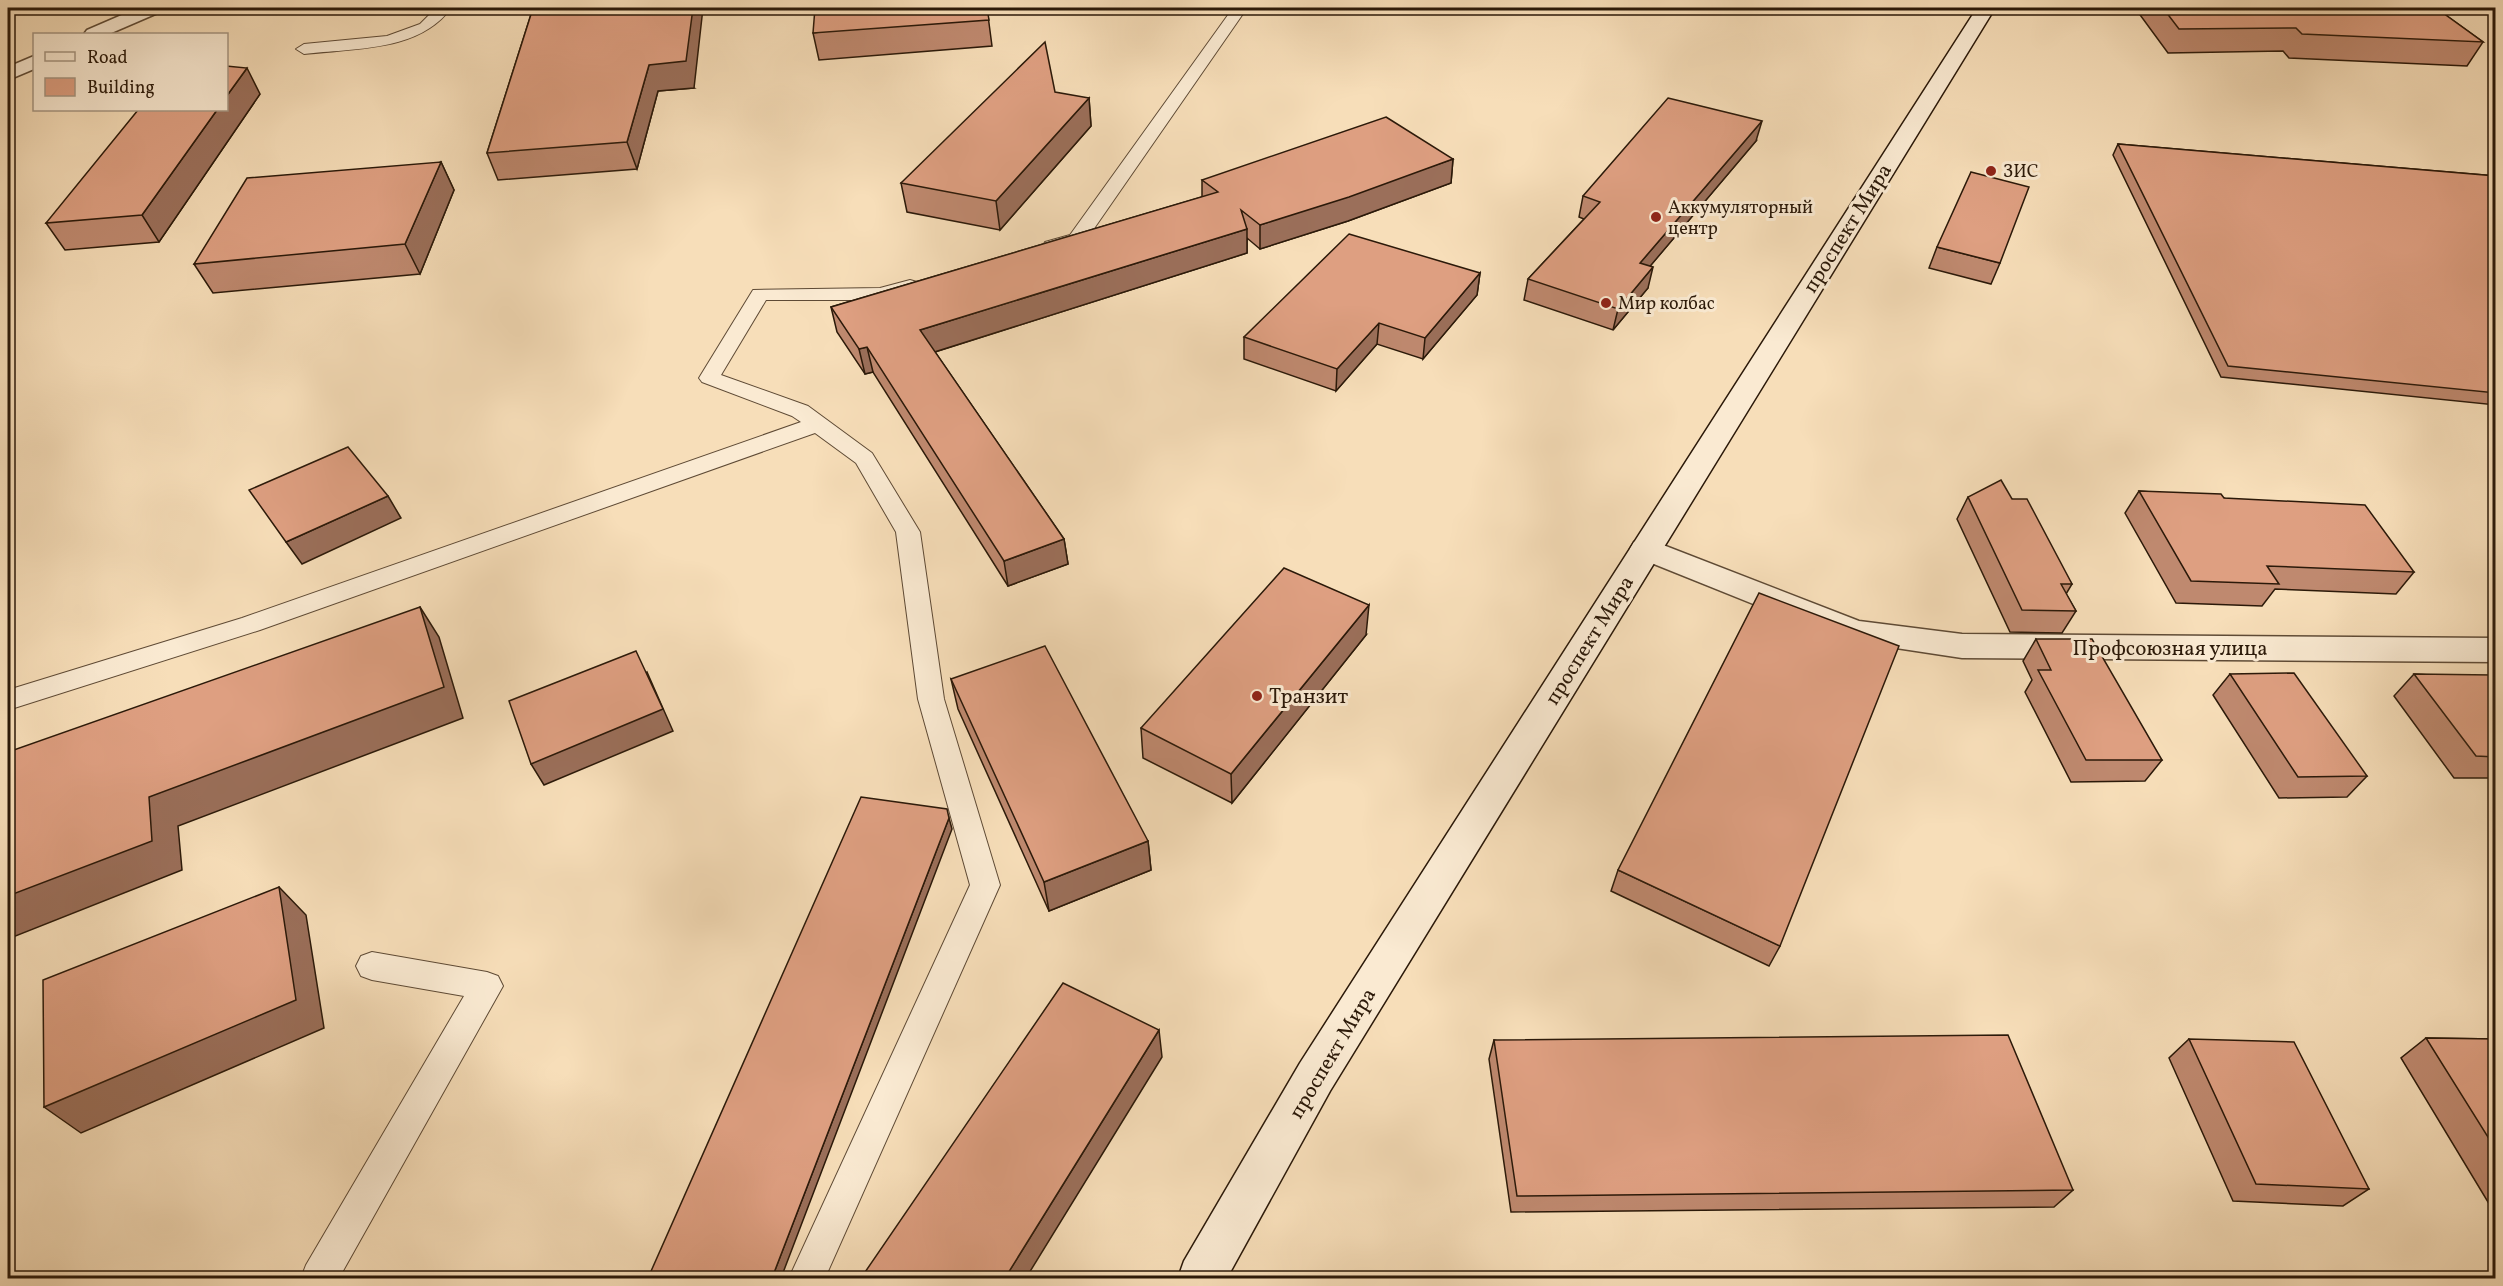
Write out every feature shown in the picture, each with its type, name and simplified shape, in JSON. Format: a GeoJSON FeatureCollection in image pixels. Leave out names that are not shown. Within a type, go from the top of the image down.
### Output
{"type":"FeatureCollection","features":[{"type":"Feature","properties":{"kind":"main road"},"geometry":{"type":"LineString","coordinates":[[96,33],[153,8]]}},
{"type":"Feature","properties":{"kind":"main road","name":"проспект Мира"},"geometry":{"type":"LineString","coordinates":[[1201,1278],[1315,1077],[1986,8]]}},
{"type":"Feature","properties":{"kind":"main road"},"geometry":{"type":"LineString","coordinates":[[8,74],[33,62]]}},
{"type":"Feature","properties":{"kind":"main road","name":"Профсоюзная улица"},"geometry":{"type":"LineString","coordinates":[[1645,549],[1855,632],[1962,646],[2496,650]]}},
{"type":"Feature","properties":{"kind":"lane"},"geometry":{"type":"LineString","coordinates":[[304,49],[390,40],[425,27],[444,8]]}},
{"type":"Feature","properties":{"kind":"lane"},"geometry":{"type":"LineString","coordinates":[[1031,252],[1077,239],[1240,8]]}},
{"type":"Feature","properties":{"kind":"lane"},"geometry":{"type":"LineString","coordinates":[[807,1278],[985,885],[931,699],[908,532],[864,458],[800,411],[710,378],[760,294],[881,294],[927,281]]}},
{"type":"Feature","properties":{"kind":"lane"},"geometry":{"type":"LineString","coordinates":[[8,700],[251,624],[818,424]]}},
{"type":"Feature","properties":{"kind":"lane"},"geometry":{"type":"LineString","coordinates":[[319,1278],[487,986],[372,966]]}},
{"type":"Feature","properties":{"kind":"building"},"geometry":{"type":"Polygon","coordinates":[[[533,8],[693,8],[686,61],[649,65],[627,142],[487,153],[533,8]]]}},
{"type":"Feature","properties":{"kind":"building"},"geometry":{"type":"Polygon","coordinates":[[[815,8],[987,8],[989,20],[813,33],[815,8]]]}},
{"type":"Feature","properties":{"kind":"building"},"geometry":{"type":"Polygon","coordinates":[[[2163,8],[2436,8],[2483,42],[2302,34],[2296,28],[2179,29],[2163,8]]]}},
{"type":"Feature","properties":{"kind":"building"},"geometry":{"type":"Polygon","coordinates":[[[1045,42],[1055,92],[1089,98],[996,201],[901,183],[1045,42]]]}},
{"type":"Feature","properties":{"kind":"building"},"geometry":{"type":"Polygon","coordinates":[[[228,66],[247,68],[228,94],[228,66]]]}},
{"type":"Feature","properties":{"kind":"building"},"geometry":{"type":"Polygon","coordinates":[[[1668,98],[1762,121],[1640,263],[1653,267],[1618,309],[1528,279],[1600,202],[1583,196],[1668,98]]]}},
{"type":"Feature","properties":{"kind":"building"},"geometry":{"type":"Polygon","coordinates":[[[137,111],[216,111],[142,215],[46,223],[137,111]]]}},
{"type":"Feature","properties":{"kind":"building"},"geometry":{"type":"Polygon","coordinates":[[[1386,117],[1453,159],[1349,197],[1260,225],[1241,210],[1247,229],[920,330],[1064,539],[1004,561],[867,347],[859,349],[831,307],[1218,192],[1202,180],[1386,117]]]}},
{"type":"Feature","properties":{"kind":"building"},"geometry":{"type":"Polygon","coordinates":[[[2118,144],[2496,176],[2496,393],[2228,366],[2118,144]]]}},
{"type":"Feature","properties":{"kind":"building"},"geometry":{"type":"Polygon","coordinates":[[[441,162],[405,244],[194,264],[247,178],[441,162]]]}},
{"type":"Feature","properties":{"kind":"building"},"geometry":{"type":"Polygon","coordinates":[[[1971,172],[2029,187],[2000,263],[1937,247],[1971,172]]]}},
{"type":"Feature","properties":{"kind":"building"},"geometry":{"type":"Polygon","coordinates":[[[1349,234],[1480,273],[1425,338],[1379,323],[1337,369],[1244,337],[1349,234]]]}},
{"type":"Feature","properties":{"kind":"building"},"geometry":{"type":"Polygon","coordinates":[[[348,447],[388,496],[286,542],[249,490],[348,447]]]}},
{"type":"Feature","properties":{"kind":"building"},"geometry":{"type":"Polygon","coordinates":[[[2001,480],[2012,499],[2027,499],[2072,584],[2061,584],[2076,611],[2022,610],[1968,497],[2001,480]]]}},
{"type":"Feature","properties":{"kind":"building"},"geometry":{"type":"Polygon","coordinates":[[[2139,491],[2221,494],[2224,498],[2365,505],[2414,572],[2267,566],[2279,584],[2191,581],[2139,491]]]}},
{"type":"Feature","properties":{"kind":"building","name":"Транзит"},"geometry":{"type":"Polygon","coordinates":[[[1284,568],[1369,605],[1231,774],[1141,728],[1284,568]]]}},
{"type":"Feature","properties":{"kind":"building"},"geometry":{"type":"Polygon","coordinates":[[[1759,593],[1899,646],[1780,946],[1618,870],[1759,593]]]}},
{"type":"Feature","properties":{"kind":"building"},"geometry":{"type":"Polygon","coordinates":[[[420,607],[444,687],[149,797],[152,841],[8,896],[8,752],[420,607]]]}},
{"type":"Feature","properties":{"kind":"building"},"geometry":{"type":"Polygon","coordinates":[[[2036,639],[2092,639],[2162,760],[2086,760],[2038,670],[2051,670],[2036,639]]]}},
{"type":"Feature","properties":{"kind":"building"},"geometry":{"type":"Polygon","coordinates":[[[1045,646],[1148,841],[1044,882],[951,679],[1045,646]]]}},
{"type":"Feature","properties":{"kind":"building"},"geometry":{"type":"Polygon","coordinates":[[[636,651],[663,709],[531,764],[509,701],[636,651]]]}},
{"type":"Feature","properties":{"kind":"building"},"geometry":{"type":"Polygon","coordinates":[[[2294,673],[2367,776],[2298,777],[2230,674],[2294,673]]]}},
{"type":"Feature","properties":{"kind":"building"},"geometry":{"type":"Polygon","coordinates":[[[2414,674],[2493,675],[2496,679],[2496,757],[2476,756],[2414,674]]]}},
{"type":"Feature","properties":{"kind":"building"},"geometry":{"type":"Polygon","coordinates":[[[861,797],[947,809],[949,818],[772,1278],[648,1278],[861,797]]]}},
{"type":"Feature","properties":{"kind":"building"},"geometry":{"type":"Polygon","coordinates":[[[279,887],[296,1000],[44,1107],[43,980],[279,887]]]}},
{"type":"Feature","properties":{"kind":"building"},"geometry":{"type":"Polygon","coordinates":[[[1063,983],[1159,1030],[1005,1278],[861,1278],[1063,983]]]}},
{"type":"Feature","properties":{"kind":"building"},"geometry":{"type":"Polygon","coordinates":[[[2008,1035],[2073,1190],[1517,1196],[1494,1040],[2008,1035]]]}},
{"type":"Feature","properties":{"kind":"building"},"geometry":{"type":"Polygon","coordinates":[[[2426,1038],[2496,1039],[2496,1150],[2426,1038]]]}},
{"type":"Feature","properties":{"kind":"building"},"geometry":{"type":"Polygon","coordinates":[[[2189,1039],[2294,1042],[2369,1189],[2256,1184],[2189,1039]]]}},
{"type":"Feature","properties":{"kind":"place","name":"ЗИС"},"geometry":{"type":"Point","coordinates":[1991,171]}},
{"type":"Feature","properties":{"kind":"place","name":"Аккумуляторный центр"},"geometry":{"type":"Point","coordinates":[1656,217]}},
{"type":"Feature","properties":{"kind":"place","name":"Мир колбас"},"geometry":{"type":"Point","coordinates":[1606,303]}},
{"type":"Feature","properties":{"kind":"place","name":"Транзит"},"geometry":{"type":"Point","coordinates":[1257,696]}}]}
